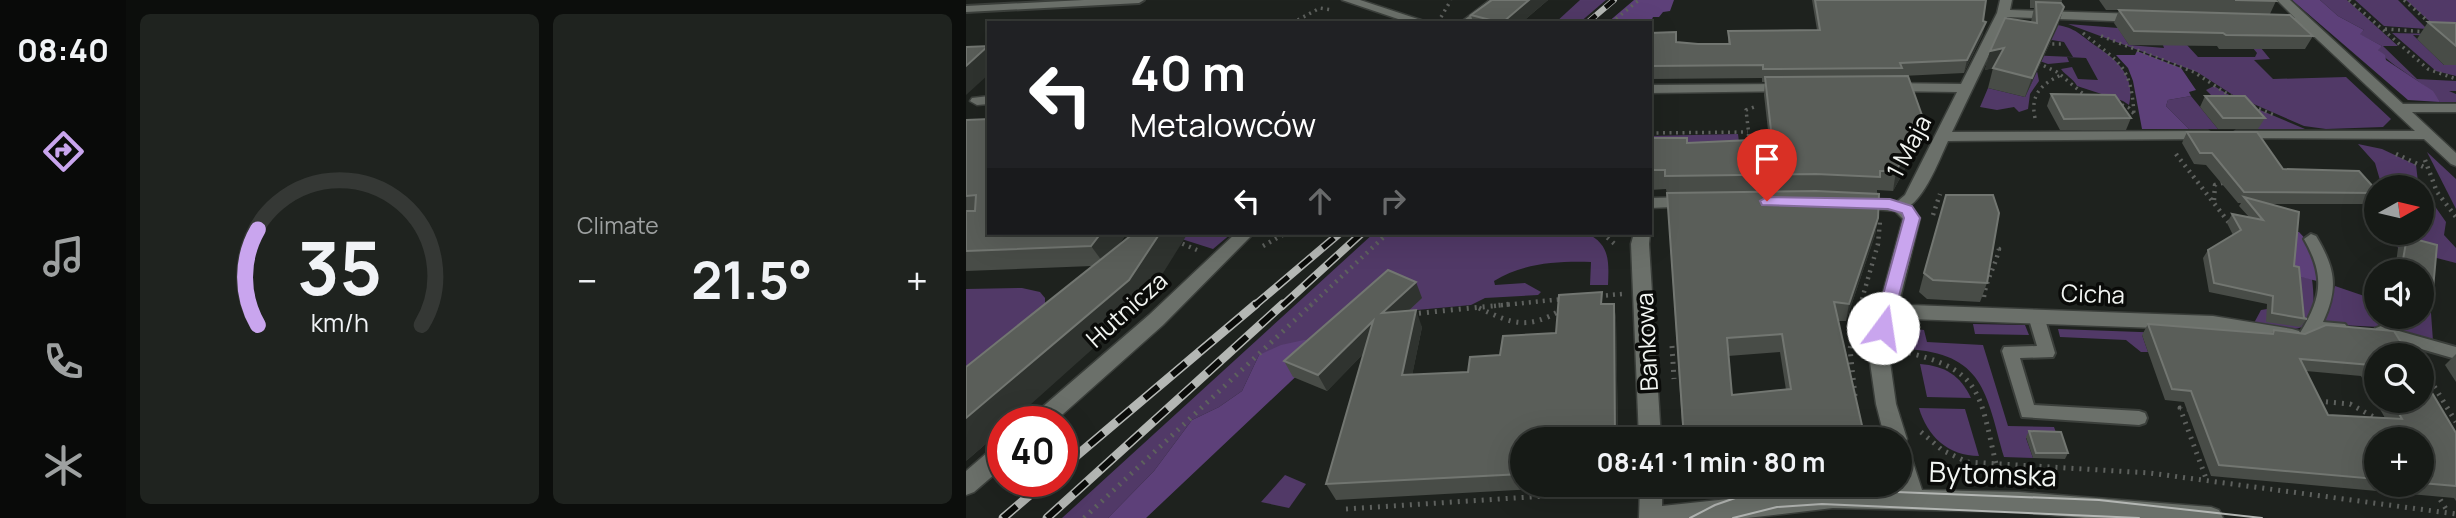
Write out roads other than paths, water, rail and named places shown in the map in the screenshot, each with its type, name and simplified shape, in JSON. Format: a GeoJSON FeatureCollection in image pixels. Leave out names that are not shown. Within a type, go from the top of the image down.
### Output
{"type":"FeatureCollection","features":[{"type":"Feature","properties":{"kind":"street"},"geometry":{"type":"LineString","coordinates":[[1348,0],[1417,21]]}},
{"type":"Feature","properties":{"kind":"street"},"geometry":{"type":"LineString","coordinates":[[1469,21],[1498,0]]}},
{"type":"Feature","properties":{"kind":"street"},"geometry":{"type":"LineString","coordinates":[[2283,0],[2456,161]]}},
{"type":"Feature","properties":{"kind":"street"},"geometry":{"type":"LineString","coordinates":[[2005,7],[2156,19]]}},
{"type":"Feature","properties":{"kind":"street","name":"1 Maja"},"geometry":{"type":"LineString","coordinates":[[1893,427],[1886,404],[1878,348],[1912,218],[1900,206],[1911,198],[1968,88],[2005,7]]}},
{"type":"Feature","properties":{"kind":"street"},"geometry":{"type":"LineString","coordinates":[[2258,20],[2306,22]]}},
{"type":"Feature","properties":{"kind":"street"},"geometry":{"type":"LineString","coordinates":[[1880,87],[1968,88]]}},
{"type":"Feature","properties":{"kind":"street"},"geometry":{"type":"LineString","coordinates":[[1652,89],[1800,88]]}},
{"type":"Feature","properties":{"kind":"street"},"geometry":{"type":"LineString","coordinates":[[2399,108],[2456,108]]}},
{"type":"Feature","properties":{"kind":"street"},"geometry":{"type":"LineString","coordinates":[[1942,137],[2428,135]]}},
{"type":"Feature","properties":{"kind":"street"},"geometry":{"type":"LineString","coordinates":[[1652,203],[1700,202],[1668,208],[1652,215]]}},
{"type":"Feature","properties":{"kind":"street"},"geometry":{"type":"LineString","coordinates":[[1839,202],[1900,206]]}},
{"type":"Feature","properties":{"kind":"street","name":"Hutnicza"},"geometry":{"type":"LineString","coordinates":[[1057,406],[1156,320],[1244,235]]}},
{"type":"Feature","properties":{"kind":"street","name":"Bankowa"},"geometry":{"type":"LineString","coordinates":[[1637,237],[1644,292],[1650,427]]}},
{"type":"Feature","properties":{"kind":"street","name":"Cicha"},"geometry":{"type":"LineString","coordinates":[[1887,308],[1910,312],[2229,324],[2276,335],[2305,332]]}},
{"type":"Feature","properties":{"kind":"street"},"geometry":{"type":"LineString","coordinates":[[966,485],[987,467]]}},
{"type":"Feature","properties":{"kind":"street"},"geometry":{"type":"LineString","coordinates":[[1912,493],[1914,499]]}},
{"type":"Feature","properties":{"kind":"street"},"geometry":{"type":"LineString","coordinates":[[1650,518],[1651,497]]}},
{"type":"Feature","properties":{"kind":"street","name":"Bytomska"},"geometry":{"type":"LineString","coordinates":[[1650,518],[1790,500],[1833,498],[2019,502],[2205,518]]}},
{"type":"Feature","properties":{"kind":"lane"},"geometry":{"type":"LineString","coordinates":[[966,9],[1139,0]]}},
{"type":"Feature","properties":{"kind":"lane"},"geometry":{"type":"LineString","coordinates":[[2311,239],[2324,263],[2325,274],[2305,332],[2359,329],[2390,334],[2456,353]]}},
{"type":"Feature","properties":{"kind":"lane"},"geometry":{"type":"LineString","coordinates":[[2035,316],[2047,353],[2010,351],[2028,412],[2139,418]]}},
{"type":"Feature","properties":{"kind":"tram line"},"geometry":{"type":"LineString","coordinates":[[1690,518],[1741,496],[1796,488],[2099,500],[2262,518]]}},
{"type":"Feature","properties":{"kind":"tram line"},"geometry":{"type":"LineString","coordinates":[[1733,518],[1777,507],[1822,504],[2139,518]]}},
{"type":"Feature","properties":{"kind":"railway"},"geometry":{"type":"LineString","coordinates":[[1589,21],[1614,0]]}},
{"type":"Feature","properties":{"kind":"railway"},"geometry":{"type":"LineString","coordinates":[[1254,306],[1338,235]]}},
{"type":"Feature","properties":{"kind":"railway"},"geometry":{"type":"LineString","coordinates":[[1282,306],[1360,235]]}},
{"type":"Feature","properties":{"kind":"railway"},"geometry":{"type":"LineString","coordinates":[[1078,454],[1256,304]]}},
{"type":"Feature","properties":{"kind":"railway"},"geometry":{"type":"LineString","coordinates":[[1047,518],[1283,304]]}},
{"type":"Feature","properties":{"kind":"railway"},"geometry":{"type":"LineString","coordinates":[[1003,518],[1027,497]]}}]}
